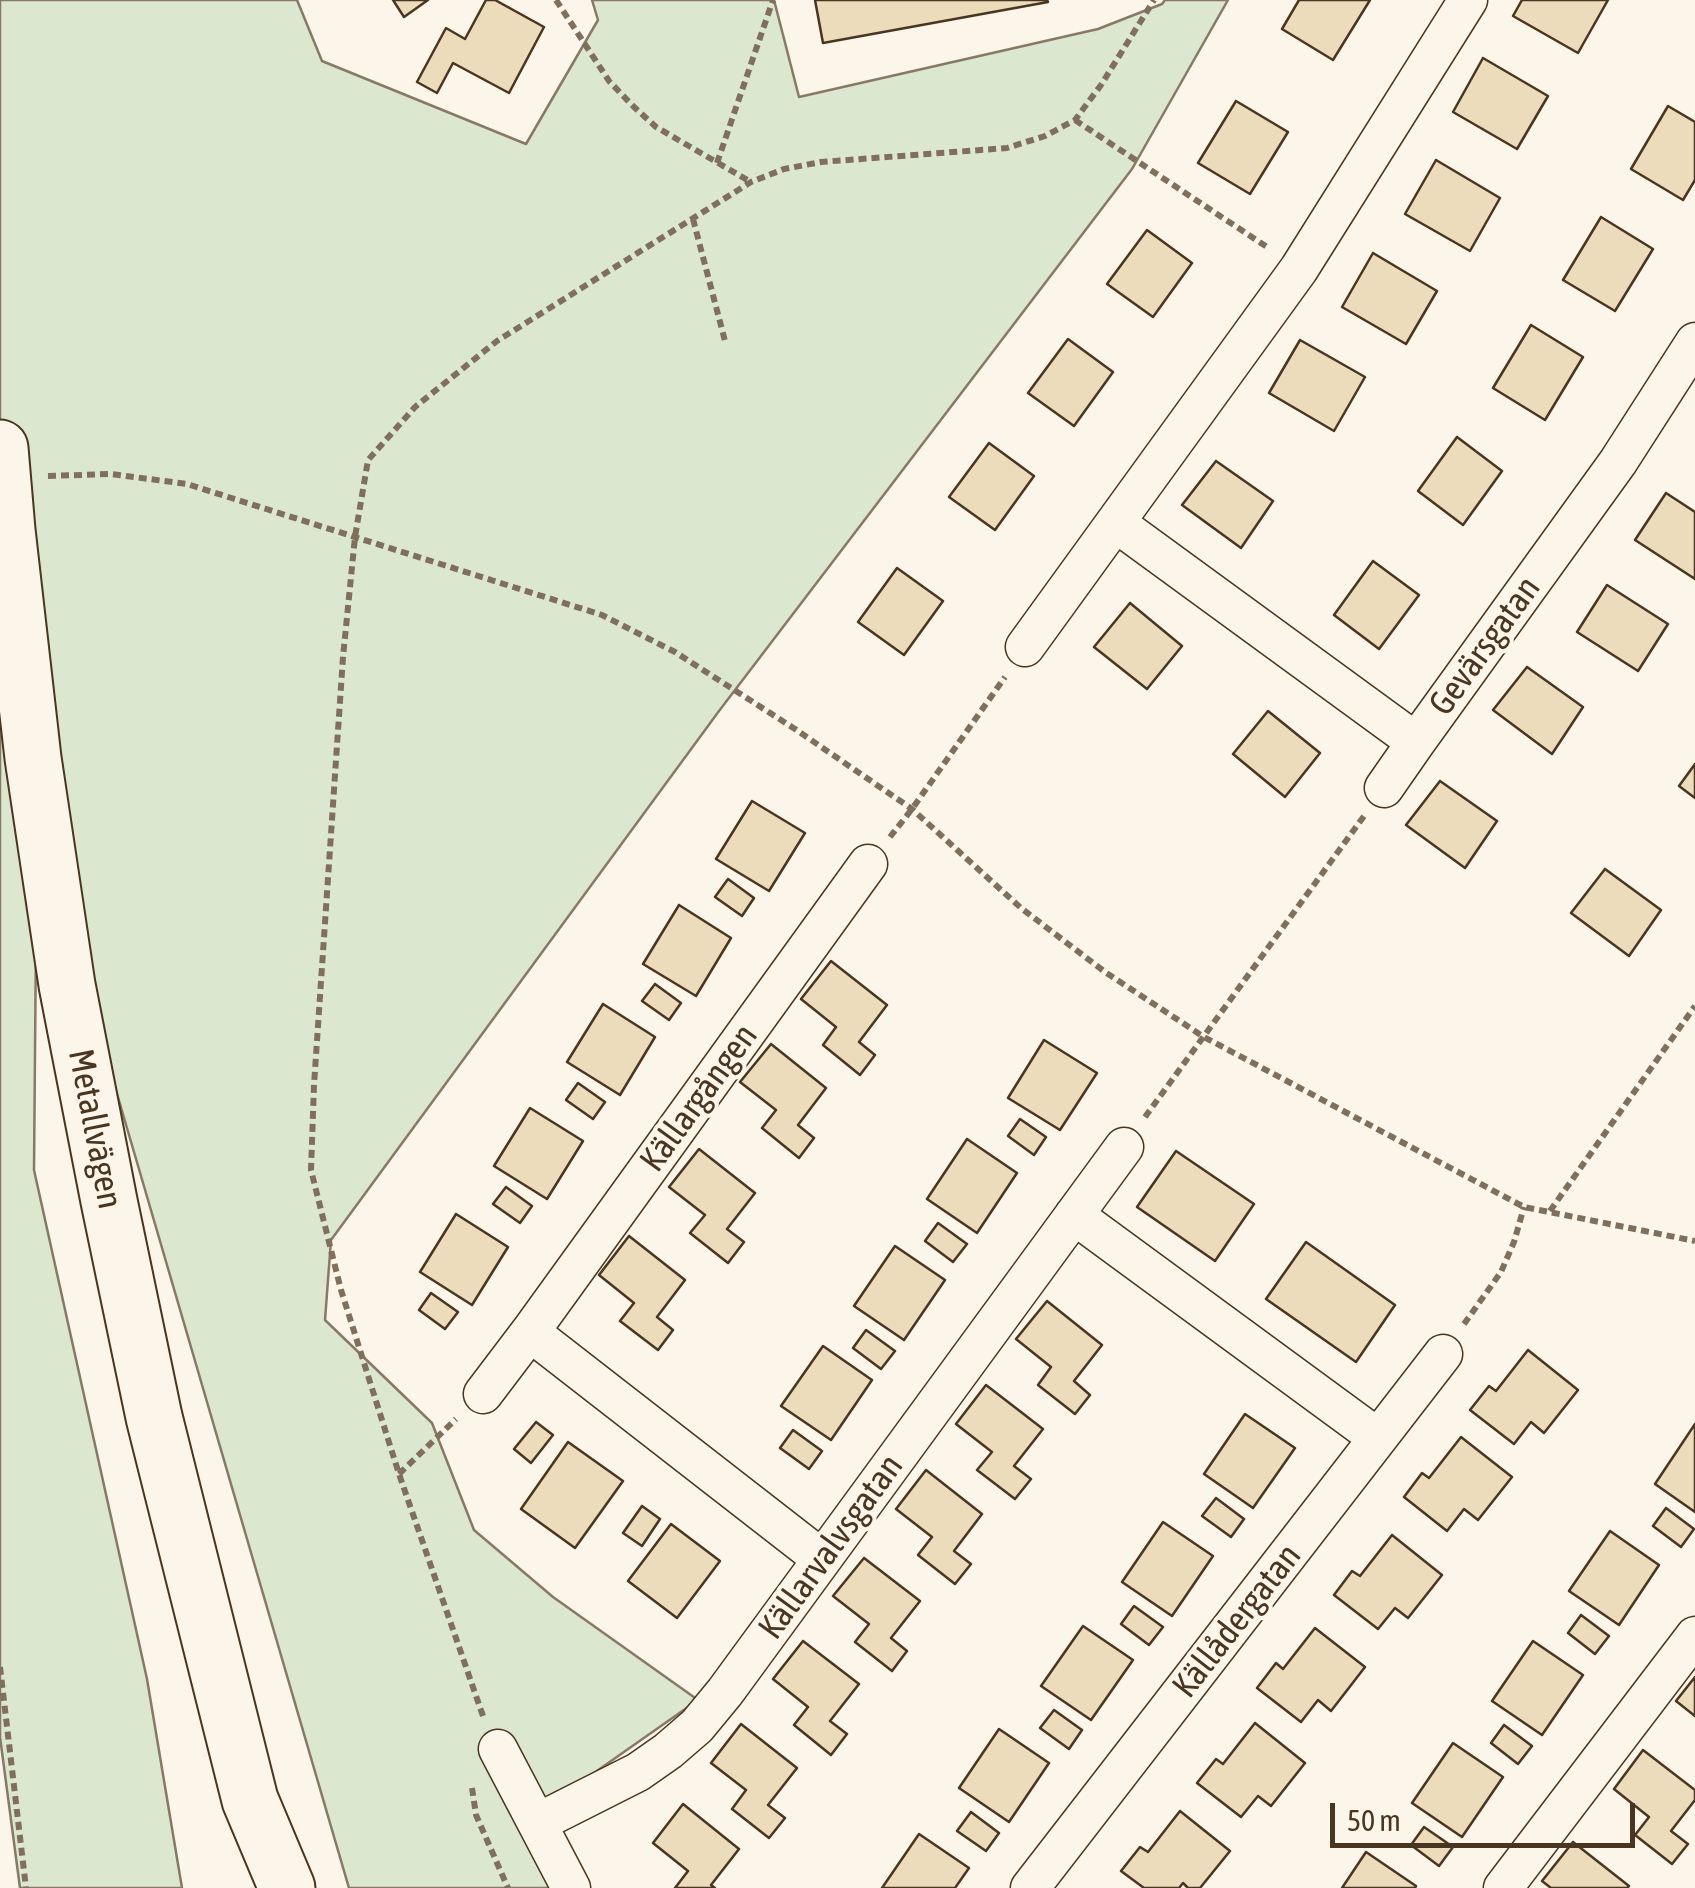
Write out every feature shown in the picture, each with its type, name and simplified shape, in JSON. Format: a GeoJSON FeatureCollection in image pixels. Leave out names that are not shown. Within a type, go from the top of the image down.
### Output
{"type":"FeatureCollection","features":[{"type":"Feature","properties":{"kind":"main road","name":"Metallvägen"},"geometry":{"type":"LineString","coordinates":[[0,448],[32,758],[67,985],[109,1201],[154,1417],[250,1800],[287,1888]]}},
{"type":"Feature","properties":{"kind":"main road","name":"Metallvägen"},"geometry":{"type":"LineString","coordinates":[[250,1800],[252,1888]]}},
{"type":"Feature","properties":{"kind":"street"},"geometry":{"type":"LineString","coordinates":[[1026,647],[1299,268],[1468,0]]}},
{"type":"Feature","properties":{"kind":"street","name":"Gevärsgatan"},"geometry":{"type":"LineString","coordinates":[[1116,524],[1416,742],[1618,462],[1695,342]]}},
{"type":"Feature","properties":{"kind":"street"},"geometry":{"type":"LineString","coordinates":[[1384,788],[1416,742]]}},
{"type":"Feature","properties":{"kind":"street","name":"Källargången"},"geometry":{"type":"LineString","coordinates":[[482,1394],[868,864]]}},
{"type":"Feature","properties":{"kind":"street","name":"Källarvalvsgatan"},"geometry":{"type":"LineString","coordinates":[[536,1823],[638,1772],[697,1726],[1124,1147]]}},
{"type":"Feature","properties":{"kind":"street"},"geometry":{"type":"LineString","coordinates":[[1074,1215],[1378,1438]]}},
{"type":"Feature","properties":{"kind":"street"},"geometry":{"type":"LineString","coordinates":[[530,1332],[822,1558]]}},
{"type":"Feature","properties":{"kind":"street","name":"Källådergatan"},"geometry":{"type":"LineString","coordinates":[[1030,1888],[1443,1354]]}},
{"type":"Feature","properties":{"kind":"street"},"geometry":{"type":"LineString","coordinates":[[1503,1888],[1695,1636]]}},
{"type":"Feature","properties":{"kind":"street"},"geometry":{"type":"LineString","coordinates":[[498,1749],[571,1888]]}},
{"type":"Feature","properties":{"kind":"path"},"geometry":{"type":"LineString","coordinates":[[556,0],[609,80],[633,106],[656,127],[751,182]]}},
{"type":"Feature","properties":{"kind":"path"},"geometry":{"type":"LineString","coordinates":[[718,163],[774,0]]}},
{"type":"Feature","properties":{"kind":"path"},"geometry":{"type":"LineString","coordinates":[[498,1749],[398,1474],[341,1290],[311,1170],[343,657],[355,537],[368,460],[415,407],[497,341],[751,182],[784,169],[821,162],[1006,148],[1045,136],[1075,120],[1154,0]]}},
{"type":"Feature","properties":{"kind":"path"},"geometry":{"type":"LineString","coordinates":[[1075,120],[1299,268]]}},
{"type":"Feature","properties":{"kind":"path"},"geometry":{"type":"LineString","coordinates":[[693,219],[725,341]]}},
{"type":"Feature","properties":{"kind":"path"},"geometry":{"type":"LineString","coordinates":[[868,864],[912,809],[1026,647]]}},
{"type":"Feature","properties":{"kind":"path"},"geometry":{"type":"LineString","coordinates":[[1124,1147],[1384,788]]}},
{"type":"Feature","properties":{"kind":"path"},"geometry":{"type":"LineString","coordinates":[[1550,1211],[1695,1006]]}},
{"type":"Feature","properties":{"kind":"path"},"geometry":{"type":"LineString","coordinates":[[1443,1354],[1501,1272],[1524,1207]]}},
{"type":"Feature","properties":{"kind":"path"},"geometry":{"type":"LineString","coordinates":[[398,1474],[482,1394]]}},
{"type":"Feature","properties":{"kind":"path"},"geometry":{"type":"LineString","coordinates":[[0,1667],[26,1888]]}},
{"type":"Feature","properties":{"kind":"green space"},"geometry":{"type":"Polygon","coordinates":[[[0,0],[297,0],[322,61],[526,144],[598,20],[592,0],[774,0],[799,97],[1098,29],[1165,0],[1228,0],[1132,169],[719,711],[331,1240],[325,1320],[432,1423],[474,1530],[553,1597],[698,1700],[537,1813],[560,1888],[349,1888],[37,820],[34,1170],[147,1679],[182,1888],[20,1888],[0,1737],[0,0]]]}},
{"type":"Feature","properties":{"kind":"building"},"geometry":{"type":"Polygon","coordinates":[[[393,0],[428,0],[404,17],[393,0]]]}},
{"type":"Feature","properties":{"kind":"building"},"geometry":{"type":"Polygon","coordinates":[[[486,0],[495,0],[544,27],[509,93],[453,63],[437,93],[417,82],[446,28],[465,39],[486,0]]]}},
{"type":"Feature","properties":{"kind":"building"},"geometry":{"type":"Polygon","coordinates":[[[815,0],[1047,0],[1048,2],[823,43],[815,0]]]}},
{"type":"Feature","properties":{"kind":"building"},"geometry":{"type":"Polygon","coordinates":[[[1299,0],[1370,0],[1333,60],[1282,29],[1299,0]]]}},
{"type":"Feature","properties":{"kind":"building"},"geometry":{"type":"Polygon","coordinates":[[[1522,0],[1608,0],[1578,53],[1513,16],[1522,0]]]}},
{"type":"Feature","properties":{"kind":"building"},"geometry":{"type":"Polygon","coordinates":[[[1483,58],[1548,96],[1517,149],[1453,112],[1483,58]]]}},
{"type":"Feature","properties":{"kind":"building"},"geometry":{"type":"Polygon","coordinates":[[[1236,101],[1288,132],[1250,194],[1198,163],[1236,101]]]}},
{"type":"Feature","properties":{"kind":"building"},"geometry":{"type":"Polygon","coordinates":[[[1668,106],[1695,122],[1695,180],[1683,200],[1631,169],[1668,106]]]}},
{"type":"Feature","properties":{"kind":"building"},"geometry":{"type":"Polygon","coordinates":[[[1436,160],[1500,198],[1470,251],[1405,214],[1436,160]]]}},
{"type":"Feature","properties":{"kind":"building"},"geometry":{"type":"Polygon","coordinates":[[[1601,217],[1653,249],[1615,311],[1563,280],[1601,217]]]}},
{"type":"Feature","properties":{"kind":"building"},"geometry":{"type":"Polygon","coordinates":[[[1147,230],[1192,263],[1153,317],[1107,284],[1147,230]]]}},
{"type":"Feature","properties":{"kind":"building"},"geometry":{"type":"Polygon","coordinates":[[[1373,253],[1437,291],[1406,344],[1342,307],[1373,253]]]}},
{"type":"Feature","properties":{"kind":"building"},"geometry":{"type":"Polygon","coordinates":[[[1531,325],[1583,357],[1545,420],[1493,388],[1531,325]]]}},
{"type":"Feature","properties":{"kind":"building"},"geometry":{"type":"Polygon","coordinates":[[[1068,339],[1113,372],[1074,426],[1028,393],[1068,339]]]}},
{"type":"Feature","properties":{"kind":"building"},"geometry":{"type":"Polygon","coordinates":[[[1300,340],[1365,377],[1334,431],[1269,393],[1300,340]]]}},
{"type":"Feature","properties":{"kind":"building"},"geometry":{"type":"Polygon","coordinates":[[[1457,437],[1502,471],[1463,525],[1418,491],[1457,437]]]}},
{"type":"Feature","properties":{"kind":"building"},"geometry":{"type":"Polygon","coordinates":[[[989,443],[1034,476],[995,530],[949,497],[989,443]]]}},
{"type":"Feature","properties":{"kind":"building"},"geometry":{"type":"Polygon","coordinates":[[[1216,461],[1273,501],[1241,548],[1182,505],[1216,461]]]}},
{"type":"Feature","properties":{"kind":"building"},"geometry":{"type":"Polygon","coordinates":[[[1666,493],[1695,512],[1695,579],[1635,540],[1666,493]]]}},
{"type":"Feature","properties":{"kind":"building"},"geometry":{"type":"Polygon","coordinates":[[[1373,561],[1419,595],[1379,649],[1334,615],[1373,561]]]}},
{"type":"Feature","properties":{"kind":"building"},"geometry":{"type":"Polygon","coordinates":[[[897,568],[943,601],[904,655],[858,622],[897,568]]]}},
{"type":"Feature","properties":{"kind":"building"},"geometry":{"type":"Polygon","coordinates":[[[1607,585],[1668,624],[1638,671],[1577,632],[1607,585]]]}},
{"type":"Feature","properties":{"kind":"building"},"geometry":{"type":"Polygon","coordinates":[[[1130,603],[1182,646],[1147,689],[1094,647],[1130,603]]]}},
{"type":"Feature","properties":{"kind":"building"},"geometry":{"type":"Polygon","coordinates":[[[1527,667],[1583,707],[1552,754],[1493,710],[1527,667]]]}},
{"type":"Feature","properties":{"kind":"building"},"geometry":{"type":"Polygon","coordinates":[[[1268,711],[1320,753],[1285,797],[1233,754],[1268,711]]]}},
{"type":"Feature","properties":{"kind":"building"},"geometry":{"type":"Polygon","coordinates":[[[1695,764],[1695,798],[1679,786],[1695,764]]]}},
{"type":"Feature","properties":{"kind":"building"},"geometry":{"type":"Polygon","coordinates":[[[1440,781],[1497,821],[1465,868],[1406,825],[1440,781]]]}},
{"type":"Feature","properties":{"kind":"building"},"geometry":{"type":"Polygon","coordinates":[[[752,801],[805,833],[769,891],[716,859],[752,801]]]}},
{"type":"Feature","properties":{"kind":"building"},"geometry":{"type":"Polygon","coordinates":[[[1605,869],[1661,910],[1629,956],[1571,913],[1605,869]]]}},
{"type":"Feature","properties":{"kind":"building"},"geometry":{"type":"Polygon","coordinates":[[[728,879],[754,898],[742,916],[715,897],[728,879]]]}},
{"type":"Feature","properties":{"kind":"building"},"geometry":{"type":"Polygon","coordinates":[[[679,905],[731,938],[696,996],[643,964],[679,905]]]}},
{"type":"Feature","properties":{"kind":"building"},"geometry":{"type":"Polygon","coordinates":[[[831,961],[887,1005],[859,1042],[875,1055],[860,1075],[823,1045],[836,1027],[801,999],[831,961]]]}},
{"type":"Feature","properties":{"kind":"building"},"geometry":{"type":"Polygon","coordinates":[[[655,984],[681,1003],[669,1020],[642,1001],[655,984]]]}},
{"type":"Feature","properties":{"kind":"building"},"geometry":{"type":"Polygon","coordinates":[[[603,1004],[655,1037],[620,1095],[567,1062],[603,1004]]]}},
{"type":"Feature","properties":{"kind":"building"},"geometry":{"type":"Polygon","coordinates":[[[1044,1040],[1097,1073],[1060,1130],[1008,1098],[1044,1040]]]}},
{"type":"Feature","properties":{"kind":"building"},"geometry":{"type":"Polygon","coordinates":[[[771,1044],[826,1088],[798,1125],[814,1138],[799,1158],[762,1128],[776,1110],[740,1082],[771,1044]]]}},
{"type":"Feature","properties":{"kind":"building"},"geometry":{"type":"Polygon","coordinates":[[[578,1083],[605,1102],[593,1119],[566,1100],[578,1083]]]}},
{"type":"Feature","properties":{"kind":"building"},"geometry":{"type":"Polygon","coordinates":[[[530,1108],[583,1141],[547,1199],[494,1166],[530,1108]]]}},
{"type":"Feature","properties":{"kind":"building"},"geometry":{"type":"Polygon","coordinates":[[[1020,1119],[1046,1137],[1034,1155],[1008,1136],[1020,1119]]]}},
{"type":"Feature","properties":{"kind":"building"},"geometry":{"type":"Polygon","coordinates":[[[967,1139],[1017,1173],[977,1233],[927,1199],[967,1139]]]}},
{"type":"Feature","properties":{"kind":"building"},"geometry":{"type":"Polygon","coordinates":[[[699,1149],[755,1193],[727,1229],[744,1242],[728,1263],[690,1233],[705,1215],[669,1187],[699,1149]]]}},
{"type":"Feature","properties":{"kind":"building"},"geometry":{"type":"Polygon","coordinates":[[[1176,1151],[1254,1204],[1215,1261],[1137,1207],[1176,1151]]]}},
{"type":"Feature","properties":{"kind":"building"},"geometry":{"type":"Polygon","coordinates":[[[506,1187],[532,1206],[520,1223],[493,1204],[506,1187]]]}},
{"type":"Feature","properties":{"kind":"building"},"geometry":{"type":"Polygon","coordinates":[[[456,1214],[508,1247],[472,1305],[420,1272],[456,1214]]]}},
{"type":"Feature","properties":{"kind":"building"},"geometry":{"type":"Polygon","coordinates":[[[938,1223],[967,1244],[953,1262],[925,1241],[938,1223]]]}},
{"type":"Feature","properties":{"kind":"building"},"geometry":{"type":"Polygon","coordinates":[[[629,1236],[685,1280],[657,1317],[673,1330],[658,1350],[620,1321],[634,1303],[599,1275],[629,1236]]]}},
{"type":"Feature","properties":{"kind":"building"},"geometry":{"type":"Polygon","coordinates":[[[1306,1242],[1395,1305],[1356,1362],[1266,1299],[1306,1242]]]}},
{"type":"Feature","properties":{"kind":"building"},"geometry":{"type":"Polygon","coordinates":[[[895,1246],[945,1280],[904,1340],[854,1306],[895,1246]]]}},
{"type":"Feature","properties":{"kind":"building"},"geometry":{"type":"Polygon","coordinates":[[[431,1293],[458,1312],[445,1329],[419,1310],[431,1293]]]}},
{"type":"Feature","properties":{"kind":"building"},"geometry":{"type":"Polygon","coordinates":[[[1047,1301],[1102,1345],[1074,1381],[1090,1395],[1075,1414],[1038,1385],[1051,1367],[1016,1339],[1047,1301]]]}},
{"type":"Feature","properties":{"kind":"building"},"geometry":{"type":"Polygon","coordinates":[[[866,1330],[895,1351],[881,1369],[853,1348],[866,1330]]]}},
{"type":"Feature","properties":{"kind":"building"},"geometry":{"type":"Polygon","coordinates":[[[823,1346],[872,1380],[831,1440],[781,1406],[823,1346]]]}},
{"type":"Feature","properties":{"kind":"building"},"geometry":{"type":"Polygon","coordinates":[[[1528,1350],[1578,1390],[1544,1433],[1531,1422],[1514,1444],[1470,1410],[1489,1386],[1496,1391],[1528,1350]]]}},
{"type":"Feature","properties":{"kind":"building"},"geometry":{"type":"Polygon","coordinates":[[[986,1385],[1043,1429],[1014,1466],[1031,1479],[1015,1499],[977,1470],[992,1452],[956,1424],[986,1385]]]}},
{"type":"Feature","properties":{"kind":"building"},"geometry":{"type":"Polygon","coordinates":[[[1245,1414],[1295,1448],[1253,1508],[1204,1474],[1245,1414]]]}},
{"type":"Feature","properties":{"kind":"building"},"geometry":{"type":"Polygon","coordinates":[[[536,1422],[553,1435],[531,1463],[514,1449],[536,1422]]]}},
{"type":"Feature","properties":{"kind":"building"},"geometry":{"type":"Polygon","coordinates":[[[1695,1424],[1695,1512],[1655,1484],[1695,1424]]]}},
{"type":"Feature","properties":{"kind":"building"},"geometry":{"type":"Polygon","coordinates":[[[793,1430],[822,1451],[809,1469],[780,1448],[793,1430]]]}},
{"type":"Feature","properties":{"kind":"building"},"geometry":{"type":"Polygon","coordinates":[[[1461,1437],[1512,1477],[1478,1520],[1464,1509],[1447,1531],[1404,1497],[1422,1473],[1429,1478],[1461,1437]]]}},
{"type":"Feature","properties":{"kind":"building"},"geometry":{"type":"Polygon","coordinates":[[[568,1442],[623,1481],[575,1548],[521,1509],[568,1442]]]}},
{"type":"Feature","properties":{"kind":"building"},"geometry":{"type":"Polygon","coordinates":[[[926,1470],[982,1514],[954,1551],[971,1564],[955,1584],[918,1555],[932,1537],[896,1509],[926,1470]]]}},
{"type":"Feature","properties":{"kind":"building"},"geometry":{"type":"Polygon","coordinates":[[[1216,1498],[1244,1519],[1231,1537],[1202,1516],[1216,1498]]]}},
{"type":"Feature","properties":{"kind":"building"},"geometry":{"type":"Polygon","coordinates":[[[642,1506],[660,1519],[642,1546],[623,1533],[642,1506]]]}},
{"type":"Feature","properties":{"kind":"building"},"geometry":{"type":"Polygon","coordinates":[[[1666,1508],[1694,1529],[1681,1547],[1653,1526],[1666,1508]]]}},
{"type":"Feature","properties":{"kind":"building"},"geometry":{"type":"Polygon","coordinates":[[[1163,1522],[1213,1556],[1172,1616],[1122,1582],[1163,1522]]]}},
{"type":"Feature","properties":{"kind":"building"},"geometry":{"type":"Polygon","coordinates":[[[671,1524],[720,1561],[677,1618],[628,1581],[671,1524]]]}},
{"type":"Feature","properties":{"kind":"building"},"geometry":{"type":"Polygon","coordinates":[[[1610,1531],[1659,1565],[1619,1625],[1569,1591],[1610,1531]]]}},
{"type":"Feature","properties":{"kind":"building"},"geometry":{"type":"Polygon","coordinates":[[[1392,1535],[1442,1575],[1408,1618],[1395,1608],[1378,1629],[1334,1595],[1352,1571],[1360,1576],[1392,1535]]]}},
{"type":"Feature","properties":{"kind":"building"},"geometry":{"type":"Polygon","coordinates":[[[864,1558],[920,1601],[891,1638],[907,1651],[892,1671],[855,1642],[869,1624],[833,1596],[864,1558]]]}},
{"type":"Feature","properties":{"kind":"building"},"geometry":{"type":"Polygon","coordinates":[[[1134,1606],[1163,1627],[1149,1645],[1121,1624],[1134,1606]]]}},
{"type":"Feature","properties":{"kind":"building"},"geometry":{"type":"Polygon","coordinates":[[[1581,1615],[1609,1636],[1595,1654],[1568,1633],[1581,1615]]]}},
{"type":"Feature","properties":{"kind":"building"},"geometry":{"type":"Polygon","coordinates":[[[1083,1626],[1133,1660],[1091,1720],[1041,1686],[1083,1626]]]}},
{"type":"Feature","properties":{"kind":"building"},"geometry":{"type":"Polygon","coordinates":[[[1315,1628],[1365,1667],[1331,1711],[1318,1700],[1301,1722],[1257,1688],[1276,1663],[1283,1669],[1315,1628]]]}},
{"type":"Feature","properties":{"kind":"building"},"geometry":{"type":"Polygon","coordinates":[[[803,1641],[859,1684],[830,1721],[847,1734],[831,1755],[794,1725],[808,1707],[773,1679],[803,1641]]]}},
{"type":"Feature","properties":{"kind":"building"},"geometry":{"type":"Polygon","coordinates":[[[1533,1641],[1583,1675],[1542,1735],[1492,1701],[1533,1641]]]}},
{"type":"Feature","properties":{"kind":"building"},"geometry":{"type":"Polygon","coordinates":[[[1695,1677],[1695,1716],[1676,1701],[1695,1677]]]}},
{"type":"Feature","properties":{"kind":"building"},"geometry":{"type":"Polygon","coordinates":[[[1054,1710],[1082,1730],[1069,1749],[1040,1728],[1054,1710]]]}},
{"type":"Feature","properties":{"kind":"building"},"geometry":{"type":"Polygon","coordinates":[[[1255,1723],[1305,1763],[1271,1806],[1258,1796],[1241,1817],[1197,1783],[1216,1759],[1223,1764],[1255,1723]]]}},
{"type":"Feature","properties":{"kind":"building"},"geometry":{"type":"Polygon","coordinates":[[[741,1724],[797,1768],[768,1805],[785,1818],[769,1838],[732,1809],[746,1790],[711,1763],[741,1724]]]}},
{"type":"Feature","properties":{"kind":"building"},"geometry":{"type":"Polygon","coordinates":[[[1504,1725],[1532,1746],[1518,1764],[1491,1743],[1504,1725]]]}},
{"type":"Feature","properties":{"kind":"building"},"geometry":{"type":"Polygon","coordinates":[[[999,1729],[1049,1763],[1009,1822],[959,1788],[999,1729]]]}},
{"type":"Feature","properties":{"kind":"building"},"geometry":{"type":"Polygon","coordinates":[[[1453,1743],[1503,1777],[1462,1837],[1412,1803],[1453,1743]]]}},
{"type":"Feature","properties":{"kind":"building"},"geometry":{"type":"Polygon","coordinates":[[[1643,1750],[1695,1790],[1695,1800],[1671,1831],[1688,1844],[1672,1864],[1635,1835],[1649,1817],[1614,1789],[1643,1750]]]}},
{"type":"Feature","properties":{"kind":"building"},"geometry":{"type":"Polygon","coordinates":[[[683,1804],[739,1849],[711,1885],[715,1888],[675,1888],[688,1871],[653,1843],[683,1804]]]}},
{"type":"Feature","properties":{"kind":"building"},"geometry":{"type":"Polygon","coordinates":[[[1180,1811],[1230,1851],[1200,1888],[1188,1888],[1183,1883],[1179,1888],[1144,1888],[1121,1871],[1140,1847],[1148,1852],[1180,1811]]]}},
{"type":"Feature","properties":{"kind":"building"},"geometry":{"type":"Polygon","coordinates":[[[971,1812],[999,1833],[986,1851],[957,1831],[971,1812]]]}},
{"type":"Feature","properties":{"kind":"building"},"geometry":{"type":"Polygon","coordinates":[[[1424,1827],[1453,1847],[1439,1866],[1411,1845],[1424,1827]]]}},
{"type":"Feature","properties":{"kind":"building"},"geometry":{"type":"Polygon","coordinates":[[[919,1834],[969,1868],[955,1888],[882,1888],[919,1834]]]}},
{"type":"Feature","properties":{"kind":"building"},"geometry":{"type":"Polygon","coordinates":[[[1573,1842],[1629,1886],[1551,1888],[1542,1881],[1573,1842]]]}},
{"type":"Feature","properties":{"kind":"building"},"geometry":{"type":"Polygon","coordinates":[[[1366,1852],[1416,1886],[1415,1888],[1342,1888],[1366,1852]]]}}]}
